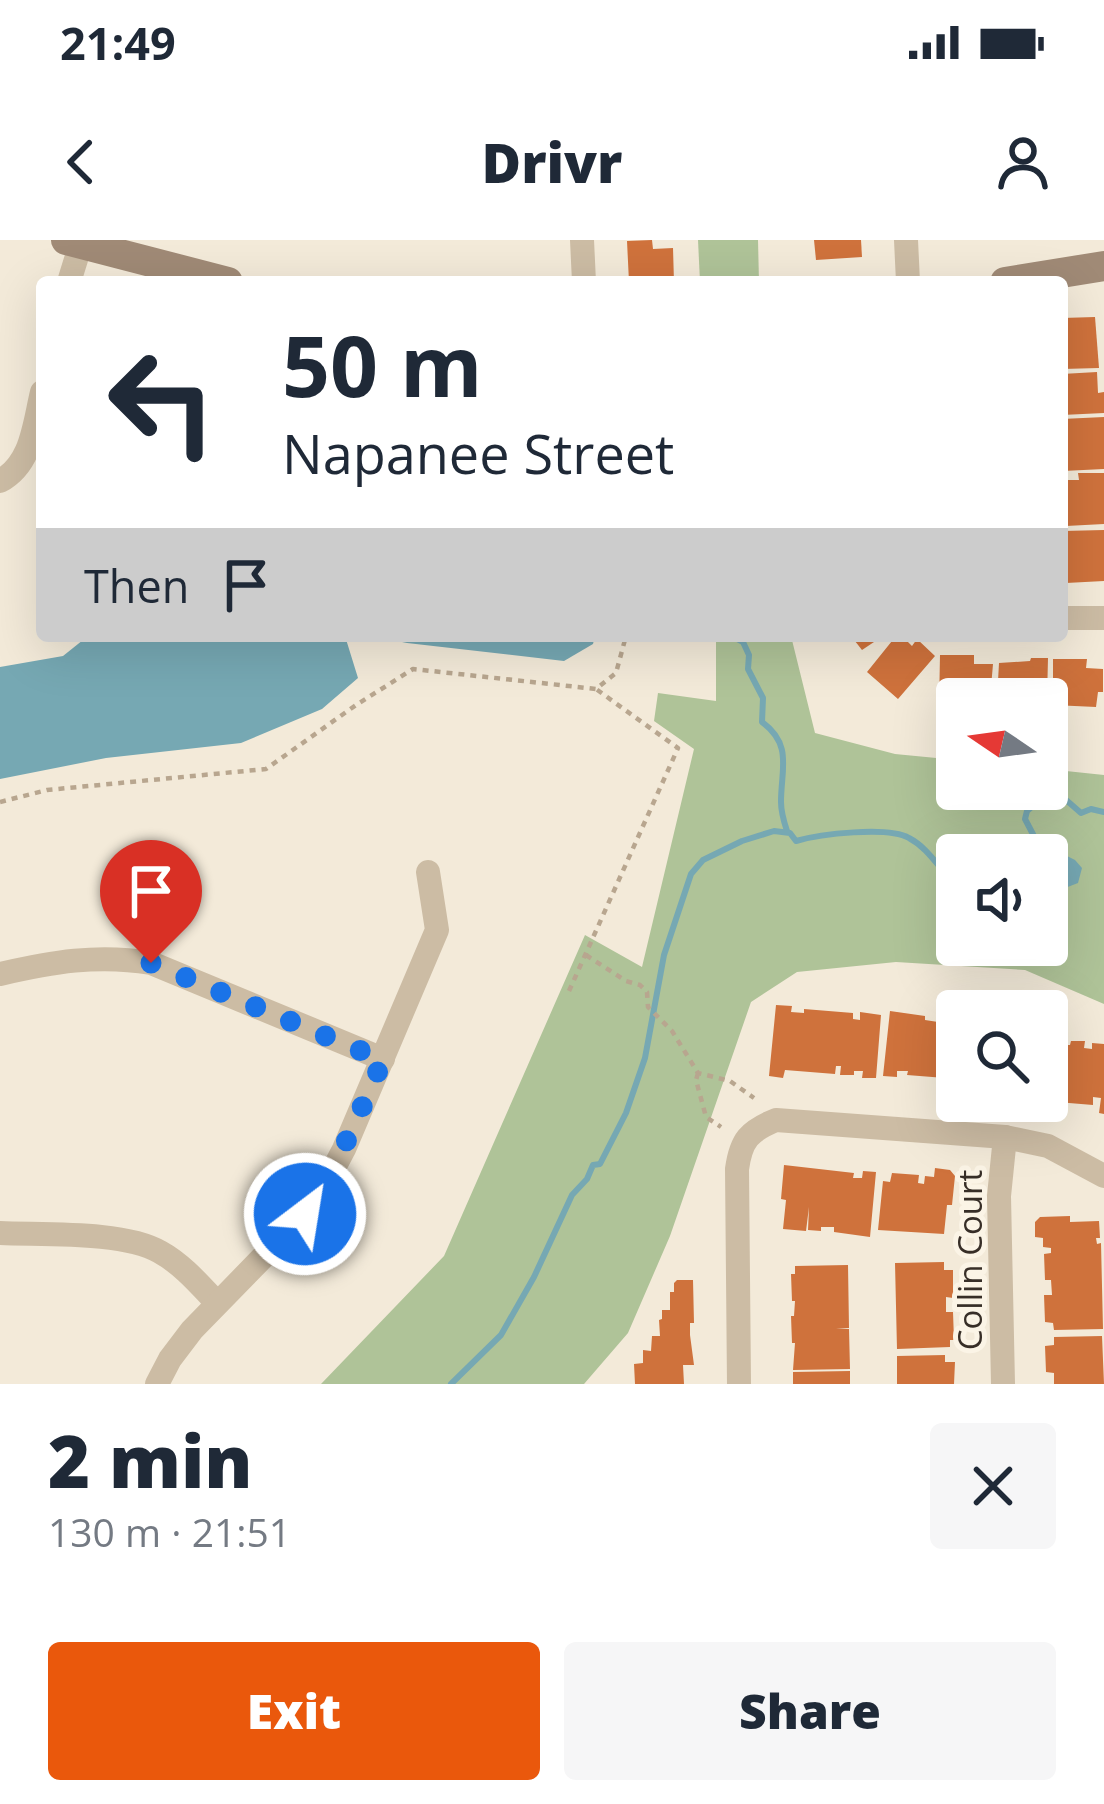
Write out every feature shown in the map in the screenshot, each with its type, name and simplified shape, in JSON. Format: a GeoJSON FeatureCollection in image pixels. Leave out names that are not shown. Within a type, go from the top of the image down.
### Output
{"type":"FeatureCollection","features":[{"type":"Feature","properties":{"kind":"street"},"geometry":{"type":"LineString","coordinates":[[582,240],[584,276]]}},
{"type":"Feature","properties":{"kind":"street"},"geometry":{"type":"LineString","coordinates":[[906,240],[908,276]]}},
{"type":"Feature","properties":{"kind":"street"},"geometry":{"type":"LineString","coordinates":[[71,276],[76,241],[206,276]]}},
{"type":"Feature","properties":{"kind":"street"},"geometry":{"type":"LineString","coordinates":[[1042,276],[1104,266]]}},
{"type":"Feature","properties":{"kind":"street"},"geometry":{"type":"LineString","coordinates":[[0,481],[19,468],[36,416]]}},
{"type":"Feature","properties":{"kind":"street"},"geometry":{"type":"LineString","coordinates":[[1068,618],[1104,618]]}},
{"type":"Feature","properties":{"kind":"street"},"geometry":{"type":"LineString","coordinates":[[157,1384],[181,1344],[305,1214],[325,1185],[436,930],[428,872]]}},
{"type":"Feature","properties":{"kind":"street"},"geometry":{"type":"LineString","coordinates":[[0,974],[88,958],[151,963],[383,1060]]}},
{"type":"Feature","properties":{"kind":"street","name":"Collin Court"},"geometry":{"type":"LineString","coordinates":[[740,1384],[737,1169],[739,1153],[759,1127],[776,1120],[1005,1137],[1048,1146],[1104,1176]]}},
{"type":"Feature","properties":{"kind":"street","name":"Collin Court"},"geometry":{"type":"LineString","coordinates":[[1003,1384],[1000,1196],[1005,1137]]}},
{"type":"Feature","properties":{"kind":"street"},"geometry":{"type":"LineString","coordinates":[[0,1233],[127,1240],[147,1246],[174,1261],[218,1303]]}},
{"type":"Feature","properties":{"kind":"path"},"geometry":{"type":"LineString","coordinates":[[596,689],[616,673],[624,642]]}},
{"type":"Feature","properties":{"kind":"path"},"geometry":{"type":"LineString","coordinates":[[0,802],[47,790],[266,770],[413,669],[596,689],[678,748],[569,991]]}},
{"type":"Feature","properties":{"kind":"path"},"geometry":{"type":"LineString","coordinates":[[586,955],[647,992],[648,1007],[672,1031],[698,1073],[730,1081],[754,1098]]}},
{"type":"Feature","properties":{"kind":"path"},"geometry":{"type":"LineString","coordinates":[[698,1073],[706,1117],[722,1127]]}},
{"type":"Feature","properties":{"kind":"green space"},"geometry":{"type":"Polygon","coordinates":[[[698,240],[758,240],[759,276],[700,276],[698,240]]]}},
{"type":"Feature","properties":{"kind":"green space"},"geometry":{"type":"Polygon","coordinates":[[[716,642],[792,642],[815,733],[895,754],[936,758],[936,810],[1068,810],[1068,771],[1104,775],[1104,1004],[1025,970],[960,966],[1068,966],[1068,834],[936,834],[936,964],[896,962],[797,972],[751,1002],[670,1236],[628,1333],[584,1384],[321,1384],[444,1256],[585,935],[642,967],[694,749],[654,721],[658,693],[716,701],[716,642]]]}},
{"type":"Feature","properties":{"kind":"water"},"geometry":{"type":"Polygon","coordinates":[[[80,642],[347,642],[358,678],[322,709],[241,743],[106,758],[0,779],[0,667],[63,656],[80,642]]]}},
{"type":"Feature","properties":{"kind":"water"},"geometry":{"type":"Polygon","coordinates":[[[402,642],[594,642],[564,661],[402,642]]]}},
{"type":"Feature","properties":{"kind":"water"},"geometry":{"type":"Polygon","coordinates":[[[1068,856],[1082,868],[1078,883],[1068,887],[1068,856]]]}},
{"type":"Feature","properties":{"kind":"building"},"geometry":{"type":"Polygon","coordinates":[[[652,240],[653,249],[673,248],[674,276],[629,276],[627,241],[652,240]]]}},
{"type":"Feature","properties":{"kind":"building"},"geometry":{"type":"Polygon","coordinates":[[[814,240],[861,240],[862,257],[816,260],[814,240]]]}},
{"type":"Feature","properties":{"kind":"building"},"geometry":{"type":"Polygon","coordinates":[[[1095,317],[1099,368],[1068,369],[1068,318],[1095,317]]]}},
{"type":"Feature","properties":{"kind":"building"},"geometry":{"type":"Polygon","coordinates":[[[1097,372],[1104,413],[1068,415],[1068,374],[1097,372]]]}},
{"type":"Feature","properties":{"kind":"building"},"geometry":{"type":"Polygon","coordinates":[[[1104,417],[1104,469],[1068,471],[1068,419],[1104,417]]]}},
{"type":"Feature","properties":{"kind":"building"},"geometry":{"type":"Polygon","coordinates":[[[1078,473],[1104,473],[1104,524],[1068,526],[1068,480],[1079,480],[1078,473]]]}},
{"type":"Feature","properties":{"kind":"building"},"geometry":{"type":"Polygon","coordinates":[[[1104,530],[1104,581],[1068,583],[1068,531],[1104,530]]]}},
{"type":"Feature","properties":{"kind":"building"},"geometry":{"type":"Polygon","coordinates":[[[891,642],[912,646],[920,642],[935,656],[898,699],[867,672],[891,642]]]}},
{"type":"Feature","properties":{"kind":"building"},"geometry":{"type":"Polygon","coordinates":[[[940,655],[974,655],[974,664],[993,664],[992,678],[940,678],[940,655]]]}},
{"type":"Feature","properties":{"kind":"building"},"geometry":{"type":"Polygon","coordinates":[[[1048,658],[1048,678],[998,678],[999,663],[1048,658]]]}},
{"type":"Feature","properties":{"kind":"building"},"geometry":{"type":"Polygon","coordinates":[[[1053,659],[1087,659],[1086,668],[1103,669],[1103,692],[1098,692],[1096,707],[1068,706],[1068,678],[1053,678],[1053,659]]]}},
{"type":"Feature","properties":{"kind":"building"},"geometry":{"type":"Polygon","coordinates":[[[776,1005],[792,1006],[791,1012],[853,1013],[853,1019],[860,1020],[860,1012],[881,1015],[876,1078],[862,1078],[863,1071],[840,1075],[841,1066],[836,1066],[835,1074],[785,1070],[783,1078],[769,1076],[776,1005]]]}},
{"type":"Feature","properties":{"kind":"building"},"geometry":{"type":"Polygon","coordinates":[[[890,1011],[936,1022],[936,1077],[907,1075],[908,1071],[897,1071],[897,1077],[883,1076],[890,1011]]]}},
{"type":"Feature","properties":{"kind":"building"},"geometry":{"type":"Polygon","coordinates":[[[1071,1041],[1085,1041],[1084,1048],[1092,1049],[1092,1043],[1104,1044],[1104,1114],[1099,1113],[1101,1098],[1093,1097],[1093,1105],[1068,1103],[1071,1041]]]}},
{"type":"Feature","properties":{"kind":"building"},"geometry":{"type":"Polygon","coordinates":[[[784,1165],[854,1173],[853,1178],[862,1178],[863,1171],[876,1172],[870,1237],[834,1232],[834,1227],[808,1230],[809,1207],[806,1231],[783,1229],[784,1165]]]}},
{"type":"Feature","properties":{"kind":"building"},"geometry":{"type":"Polygon","coordinates":[[[935,1168],[950,1170],[955,1176],[944,1234],[878,1230],[883,1181],[890,1182],[892,1173],[919,1175],[918,1183],[924,1184],[925,1176],[934,1177],[935,1168]]]}},
{"type":"Feature","properties":{"kind":"building"},"geometry":{"type":"Polygon","coordinates":[[[1070,1216],[1070,1222],[1099,1221],[1100,1238],[1096,1238],[1101,1243],[1103,1329],[1054,1330],[1053,1323],[1045,1322],[1044,1295],[1052,1295],[1051,1280],[1045,1280],[1044,1254],[1051,1253],[1051,1248],[1043,1247],[1043,1238],[1035,1237],[1035,1222],[1040,1217],[1070,1216]]]}},
{"type":"Feature","properties":{"kind":"building"},"geometry":{"type":"Polygon","coordinates":[[[944,1262],[944,1270],[953,1270],[953,1298],[946,1297],[946,1312],[953,1312],[954,1340],[950,1347],[897,1349],[895,1263],[944,1262]]]}},
{"type":"Feature","properties":{"kind":"building"},"geometry":{"type":"Polygon","coordinates":[[[848,1265],[849,1328],[836,1329],[849,1329],[850,1369],[793,1370],[791,1274],[795,1266],[848,1265]]]}},
{"type":"Feature","properties":{"kind":"building"},"geometry":{"type":"Polygon","coordinates":[[[677,1280],[693,1280],[690,1335],[694,1365],[683,1365],[684,1384],[635,1384],[634,1364],[643,1363],[643,1350],[651,1351],[652,1336],[660,1336],[662,1310],[670,1310],[670,1292],[677,1280]]]}},
{"type":"Feature","properties":{"kind":"building"},"geometry":{"type":"Polygon","coordinates":[[[1102,1336],[1104,1384],[1054,1384],[1054,1373],[1046,1372],[1045,1346],[1054,1345],[1054,1337],[1102,1336]]]}},
{"type":"Feature","properties":{"kind":"building"},"geometry":{"type":"Polygon","coordinates":[[[945,1355],[945,1362],[955,1362],[954,1384],[897,1384],[897,1356],[945,1355]]]}},
{"type":"Feature","properties":{"kind":"building"},"geometry":{"type":"Polygon","coordinates":[[[850,1371],[850,1384],[793,1384],[793,1372],[850,1371]]]}},
{"type":"Feature","properties":{"kind":"waterway"},"geometry":{"type":"LineString","coordinates":[[743,642],[748,669],[763,698],[762,722],[782,749],[781,806],[787,831]]}},
{"type":"Feature","properties":{"kind":"waterway"},"geometry":{"type":"LineString","coordinates":[[1033,834],[1025,819],[1040,800],[1065,799],[1081,813],[1104,812]]}},
{"type":"Feature","properties":{"kind":"waterway"},"geometry":{"type":"LineString","coordinates":[[451,1384],[501,1335],[572,1195],[593,1165],[600,1164],[626,1113],[645,1058],[664,955],[691,874],[703,860],[774,831],[790,833],[796,841],[837,834],[899,834],[936,862]]}},
{"type":"Feature","properties":{"kind":"route"},"geometry":{"type":"LineString","coordinates":[[151,963],[383,1060],[344,1149],[305,1214]]}}]}
